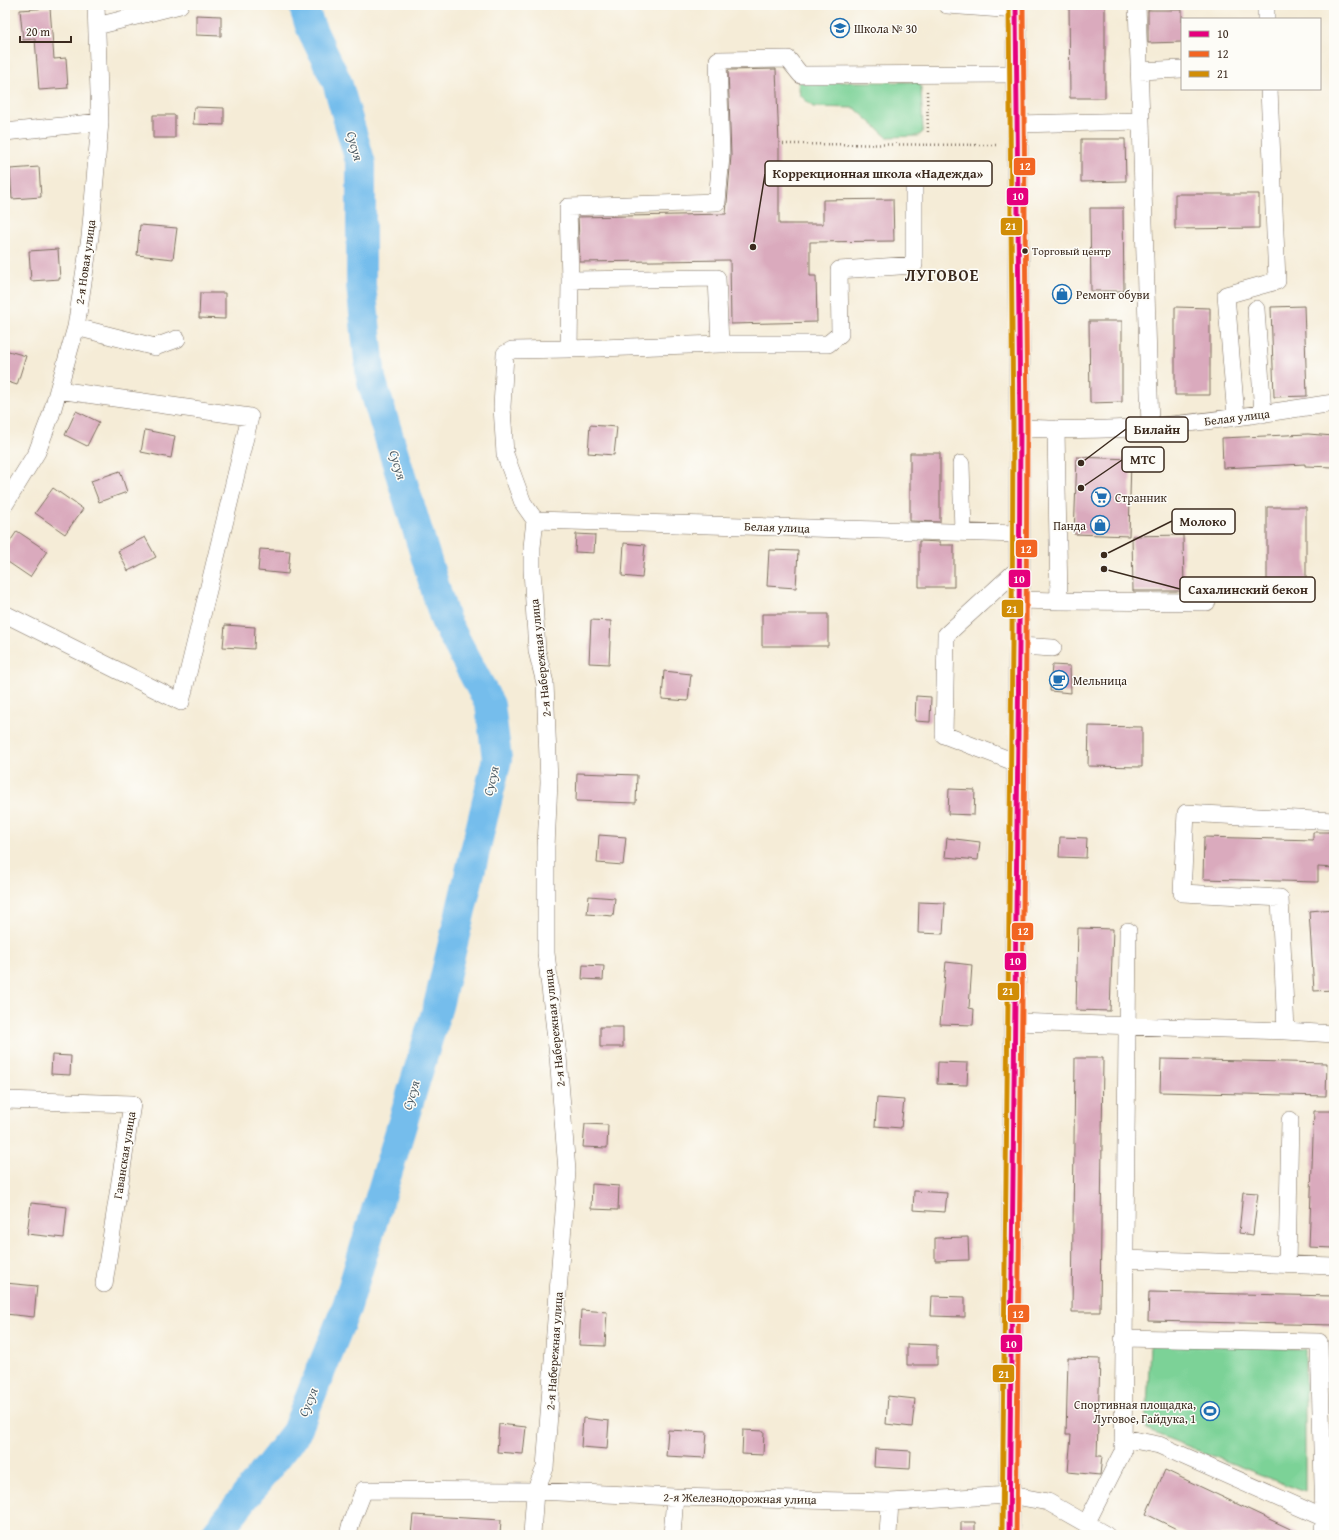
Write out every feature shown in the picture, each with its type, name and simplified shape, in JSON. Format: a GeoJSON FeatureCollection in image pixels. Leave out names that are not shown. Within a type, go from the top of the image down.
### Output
{"type":"FeatureCollection","features":[{"type":"Feature","properties":{"kind":"main road"},"geometry":{"type":"LineString","coordinates":[[1010,1535],[1016,1022],[1020,428],[1016,7]]}},
{"type":"Feature","properties":{"kind":"street","name":"2-я Новая улица"},"geometry":{"type":"LineString","coordinates":[[5,504],[37,452],[51,415],[76,327],[90,237],[100,122],[96,5]]}},
{"type":"Feature","properties":{"kind":"street"},"geometry":{"type":"LineString","coordinates":[[97,26],[180,5]]}},
{"type":"Feature","properties":{"kind":"street"},"geometry":{"type":"LineString","coordinates":[[947,5],[1016,7]]}},
{"type":"Feature","properties":{"kind":"street"},"geometry":{"type":"LineString","coordinates":[[1137,5],[1150,427]]}},
{"type":"Feature","properties":{"kind":"street"},"geometry":{"type":"LineString","coordinates":[[1266,5],[1266,18]]}},
{"type":"Feature","properties":{"kind":"street"},"geometry":{"type":"LineString","coordinates":[[569,350],[570,280],[568,207],[717,202],[721,156],[718,60],[788,60],[801,75],[1017,74]]}},
{"type":"Feature","properties":{"kind":"street"},"geometry":{"type":"LineString","coordinates":[[789,81],[792,64]]}},
{"type":"Feature","properties":{"kind":"street"},"geometry":{"type":"LineString","coordinates":[[1139,71],[1181,69]]}},
{"type":"Feature","properties":{"kind":"street"},"geometry":{"type":"LineString","coordinates":[[1236,417],[1226,295],[1277,281],[1269,90]]}},
{"type":"Feature","properties":{"kind":"street"},"geometry":{"type":"LineString","coordinates":[[1017,124],[1141,121]]}},
{"type":"Feature","properties":{"kind":"street"},"geometry":{"type":"LineString","coordinates":[[5,132],[100,122]]}},
{"type":"Feature","properties":{"kind":"street"},"geometry":{"type":"LineString","coordinates":[[535,520],[523,504],[505,454],[502,407],[505,354],[512,350],[569,350],[720,344],[828,344],[840,334],[839,270],[914,265],[914,189]]}},
{"type":"Feature","properties":{"kind":"street"},"geometry":{"type":"LineString","coordinates":[[570,280],[717,278],[720,344]]}},
{"type":"Feature","properties":{"kind":"street"},"geometry":{"type":"LineString","coordinates":[[1256,309],[1263,414]]}},
{"type":"Feature","properties":{"kind":"street"},"geometry":{"type":"LineString","coordinates":[[76,327],[155,347],[177,339]]}},
{"type":"Feature","properties":{"kind":"street"},"geometry":{"type":"LineString","coordinates":[[5,614],[181,702],[250,417],[58,390]]}},
{"type":"Feature","properties":{"kind":"street","name":"Белая улица"},"geometry":{"type":"LineString","coordinates":[[1020,428],[1056,429],[1150,427],[1263,414],[1334,403]]}},
{"type":"Feature","properties":{"kind":"street"},"geometry":{"type":"LineString","coordinates":[[1056,429],[1060,601]]}},
{"type":"Feature","properties":{"kind":"street"},"geometry":{"type":"LineString","coordinates":[[961,464],[963,532]]}},
{"type":"Feature","properties":{"kind":"street","name":"Белая улица"},"geometry":{"type":"LineString","coordinates":[[535,520],[1019,534]]}},
{"type":"Feature","properties":{"kind":"street","name":"2-я Набережная улица"},"geometry":{"type":"LineString","coordinates":[[532,1535],[535,1491],[545,1468],[567,1171],[558,1056],[546,953],[546,847],[549,782],[545,683],[537,651],[532,570],[532,547],[535,520]]}},
{"type":"Feature","properties":{"kind":"street"},"geometry":{"type":"LineString","coordinates":[[1017,764],[944,735],[946,635],[1018,569]]}},
{"type":"Feature","properties":{"kind":"street"},"geometry":{"type":"LineString","coordinates":[[1018,600],[1207,602]]}},
{"type":"Feature","properties":{"kind":"street"},"geometry":{"type":"LineString","coordinates":[[1019,646],[1053,648]]}},
{"type":"Feature","properties":{"kind":"street"},"geometry":{"type":"LineString","coordinates":[[1286,1032],[1280,898],[1182,893],[1186,813],[1334,822]]}},
{"type":"Feature","properties":{"kind":"street"},"geometry":{"type":"LineString","coordinates":[[1086,1524],[1123,1451],[1128,931]]}},
{"type":"Feature","properties":{"kind":"street"},"geometry":{"type":"LineString","coordinates":[[1016,1022],[1334,1034]]}},
{"type":"Feature","properties":{"kind":"street","name":"Гаванская улица"},"geometry":{"type":"LineString","coordinates":[[5,1100],[132,1104],[104,1284]]}},
{"type":"Feature","properties":{"kind":"street"},"geometry":{"type":"LineString","coordinates":[[1287,1264],[1290,1120]]}},
{"type":"Feature","properties":{"kind":"street"},"geometry":{"type":"LineString","coordinates":[[1124,1259],[1334,1266]]}},
{"type":"Feature","properties":{"kind":"street"},"geometry":{"type":"LineString","coordinates":[[1123,1338],[1319,1342],[1324,1518],[1323,1535]]}},
{"type":"Feature","properties":{"kind":"street"},"geometry":{"type":"LineString","coordinates":[[1123,1438],[1159,1445],[1324,1518]]}},
{"type":"Feature","properties":{"kind":"street","name":"2-я Железнодорожная улица"},"geometry":{"type":"LineString","coordinates":[[348,1535],[364,1490],[535,1491],[675,1497],[890,1502],[1010,1494],[1048,1502],[1106,1535]]}},
{"type":"Feature","properties":{"kind":"street"},"geometry":{"type":"LineString","coordinates":[[672,1535],[675,1497]]}},
{"type":"Feature","properties":{"kind":"street"},"geometry":{"type":"LineString","coordinates":[[888,1535],[890,1502]]}},
{"type":"Feature","properties":{"kind":"path"},"geometry":{"type":"LineString","coordinates":[[927,74],[928,133]]}},
{"type":"Feature","properties":{"kind":"path"},"geometry":{"type":"LineString","coordinates":[[779,144],[1017,146]]}},
{"type":"Feature","properties":{"kind":"green space"},"geometry":{"type":"Polygon","coordinates":[[[798,82],[919,82],[921,87],[923,132],[918,136],[887,137],[855,108],[813,107],[800,95],[798,82]]]}},
{"type":"Feature","properties":{"kind":"green space"},"geometry":{"type":"Polygon","coordinates":[[[1150,1344],[1305,1349],[1305,1492],[1146,1430],[1150,1344]]]}},
{"type":"Feature","properties":{"kind":"building"},"geometry":{"type":"Polygon","coordinates":[[[1069,5],[1105,5],[1105,98],[1070,98],[1069,5]]]}},
{"type":"Feature","properties":{"kind":"building"},"geometry":{"type":"Polygon","coordinates":[[[50,8],[54,59],[66,58],[68,88],[39,90],[35,39],[23,40],[20,10],[50,8]]]}},
{"type":"Feature","properties":{"kind":"building"},"geometry":{"type":"Polygon","coordinates":[[[1148,10],[1182,10],[1181,42],[1148,43],[1148,10]]]}},
{"type":"Feature","properties":{"kind":"building"},"geometry":{"type":"Polygon","coordinates":[[[196,15],[221,16],[221,36],[196,35],[196,15]]]}},
{"type":"Feature","properties":{"kind":"building"},"geometry":{"type":"Polygon","coordinates":[[[776,69],[779,144],[779,224],[823,224],[823,200],[893,199],[894,241],[810,242],[810,276],[816,276],[817,322],[731,324],[730,260],[580,262],[578,217],[726,214],[731,156],[728,70],[776,69]]]}},
{"type":"Feature","properties":{"kind":"building"},"geometry":{"type":"Polygon","coordinates":[[[194,107],[224,108],[224,125],[193,124],[194,107]]]}},
{"type":"Feature","properties":{"kind":"building"},"geometry":{"type":"Polygon","coordinates":[[[153,115],[175,115],[175,138],[153,138],[153,115]]]}},
{"type":"Feature","properties":{"kind":"building"},"geometry":{"type":"Polygon","coordinates":[[[1081,139],[1125,139],[1126,181],[1081,182],[1081,139]]]}},
{"type":"Feature","properties":{"kind":"building"},"geometry":{"type":"Polygon","coordinates":[[[39,167],[41,197],[12,199],[10,169],[39,167]]]}},
{"type":"Feature","properties":{"kind":"building"},"geometry":{"type":"Polygon","coordinates":[[[1175,194],[1259,194],[1259,228],[1175,229],[1175,194]]]}},
{"type":"Feature","properties":{"kind":"building"},"geometry":{"type":"Polygon","coordinates":[[[1090,208],[1123,208],[1124,291],[1091,291],[1090,208]]]}},
{"type":"Feature","properties":{"kind":"building"},"geometry":{"type":"Polygon","coordinates":[[[140,225],[177,228],[173,259],[137,255],[140,225]]]}},
{"type":"Feature","properties":{"kind":"building"},"geometry":{"type":"Polygon","coordinates":[[[58,249],[60,279],[31,281],[29,251],[58,249]]]}},
{"type":"Feature","properties":{"kind":"building"},"geometry":{"type":"Polygon","coordinates":[[[200,293],[225,293],[225,319],[199,318],[200,293]]]}},
{"type":"Feature","properties":{"kind":"building"},"geometry":{"type":"Polygon","coordinates":[[[1304,306],[1307,396],[1274,397],[1271,307],[1304,306]]]}},
{"type":"Feature","properties":{"kind":"building"},"geometry":{"type":"Polygon","coordinates":[[[1175,307],[1210,308],[1210,395],[1175,395],[1175,307]]]}},
{"type":"Feature","properties":{"kind":"building"},"geometry":{"type":"Polygon","coordinates":[[[1089,321],[1122,321],[1122,402],[1090,403],[1089,321]]]}},
{"type":"Feature","properties":{"kind":"building"},"geometry":{"type":"Polygon","coordinates":[[[5,350],[26,356],[17,385],[5,381],[5,350]]]}},
{"type":"Feature","properties":{"kind":"building"},"geometry":{"type":"Polygon","coordinates":[[[76,411],[99,422],[87,446],[65,435],[76,411]]]}},
{"type":"Feature","properties":{"kind":"building"},"geometry":{"type":"Polygon","coordinates":[[[590,425],[617,427],[614,455],[588,453],[590,425]]]}},
{"type":"Feature","properties":{"kind":"building"},"geometry":{"type":"Polygon","coordinates":[[[145,430],[175,436],[171,458],[141,452],[145,430]]]}},
{"type":"Feature","properties":{"kind":"building"},"geometry":{"type":"Polygon","coordinates":[[[1308,434],[1334,436],[1334,467],[1305,466],[1305,464],[1223,468],[1222,438],[1308,434]]]}},
{"type":"Feature","properties":{"kind":"building"},"geometry":{"type":"Polygon","coordinates":[[[910,453],[940,453],[940,522],[910,521],[910,453]]]}},
{"type":"Feature","properties":{"kind":"building"},"geometry":{"type":"Polygon","coordinates":[[[1077,457],[1131,459],[1129,536],[1074,534],[1077,457]]]}},
{"type":"Feature","properties":{"kind":"building"},"geometry":{"type":"Polygon","coordinates":[[[120,471],[127,492],[99,502],[91,481],[120,471]]]}},
{"type":"Feature","properties":{"kind":"building"},"geometry":{"type":"Polygon","coordinates":[[[53,488],[83,509],[65,534],[35,513],[53,488]]]}},
{"type":"Feature","properties":{"kind":"building"},"geometry":{"type":"Polygon","coordinates":[[[1267,507],[1306,507],[1306,583],[1267,583],[1267,507]]]}},
{"type":"Feature","properties":{"kind":"building"},"geometry":{"type":"Polygon","coordinates":[[[17,531],[47,551],[30,577],[5,560],[5,549],[17,531]]]}},
{"type":"Feature","properties":{"kind":"building"},"geometry":{"type":"Polygon","coordinates":[[[576,534],[595,535],[594,553],[575,552],[576,534]]]}},
{"type":"Feature","properties":{"kind":"building"},"geometry":{"type":"Polygon","coordinates":[[[1183,535],[1184,591],[1133,591],[1132,536],[1183,535]]]}},
{"type":"Feature","properties":{"kind":"building"},"geometry":{"type":"Polygon","coordinates":[[[145,537],[156,557],[128,571],[118,551],[145,537]]]}},
{"type":"Feature","properties":{"kind":"building"},"geometry":{"type":"Polygon","coordinates":[[[919,541],[940,542],[940,545],[954,545],[954,587],[919,587],[919,541]]]}},
{"type":"Feature","properties":{"kind":"building"},"geometry":{"type":"Polygon","coordinates":[[[624,543],[645,545],[642,578],[622,576],[624,543]]]}},
{"type":"Feature","properties":{"kind":"building"},"geometry":{"type":"Polygon","coordinates":[[[260,549],[290,551],[288,574],[258,571],[260,549]]]}},
{"type":"Feature","properties":{"kind":"building"},"geometry":{"type":"Polygon","coordinates":[[[769,550],[798,551],[796,588],[767,586],[769,550]]]}},
{"type":"Feature","properties":{"kind":"building"},"geometry":{"type":"Polygon","coordinates":[[[762,614],[828,614],[828,646],[762,646],[762,614]]]}},
{"type":"Feature","properties":{"kind":"building"},"geometry":{"type":"Polygon","coordinates":[[[591,620],[611,621],[609,664],[589,663],[591,620]]]}},
{"type":"Feature","properties":{"kind":"building"},"geometry":{"type":"Polygon","coordinates":[[[225,625],[255,627],[254,649],[223,647],[225,625]]]}},
{"type":"Feature","properties":{"kind":"building"},"geometry":{"type":"Polygon","coordinates":[[[1052,665],[1070,666],[1071,693],[1050,691],[1052,665]]]}},
{"type":"Feature","properties":{"kind":"building"},"geometry":{"type":"Polygon","coordinates":[[[664,671],[691,674],[688,701],[662,699],[664,671]]]}},
{"type":"Feature","properties":{"kind":"building"},"geometry":{"type":"Polygon","coordinates":[[[916,696],[931,697],[930,722],[915,721],[916,696]]]}},
{"type":"Feature","properties":{"kind":"building"},"geometry":{"type":"Polygon","coordinates":[[[1089,726],[1142,727],[1142,767],[1088,766],[1089,726]]]}},
{"type":"Feature","properties":{"kind":"building"},"geometry":{"type":"Polygon","coordinates":[[[577,773],[637,775],[636,803],[576,801],[577,773]]]}},
{"type":"Feature","properties":{"kind":"building"},"geometry":{"type":"Polygon","coordinates":[[[949,789],[975,790],[974,815],[948,814],[949,789]]]}},
{"type":"Feature","properties":{"kind":"building"},"geometry":{"type":"Polygon","coordinates":[[[1313,832],[1334,832],[1334,868],[1318,867],[1318,882],[1203,879],[1204,837],[1313,840],[1313,832]]]}},
{"type":"Feature","properties":{"kind":"building"},"geometry":{"type":"Polygon","coordinates":[[[599,835],[626,837],[623,865],[597,863],[599,835]]]}},
{"type":"Feature","properties":{"kind":"building"},"geometry":{"type":"Polygon","coordinates":[[[1060,837],[1087,838],[1086,858],[1059,857],[1060,837]]]}},
{"type":"Feature","properties":{"kind":"building"},"geometry":{"type":"Polygon","coordinates":[[[947,838],[980,842],[978,860],[945,857],[947,838]]]}},
{"type":"Feature","properties":{"kind":"building"},"geometry":{"type":"Polygon","coordinates":[[[589,896],[615,898],[613,916],[587,914],[589,896]]]}},
{"type":"Feature","properties":{"kind":"building"},"geometry":{"type":"Polygon","coordinates":[[[919,902],[945,903],[943,934],[918,933],[919,902]]]}},
{"type":"Feature","properties":{"kind":"building"},"geometry":{"type":"Polygon","coordinates":[[[1334,909],[1334,990],[1314,991],[1309,911],[1334,909]]]}},
{"type":"Feature","properties":{"kind":"building"},"geometry":{"type":"Polygon","coordinates":[[[1078,928],[1113,929],[1110,1011],[1076,1010],[1078,928]]]}},
{"type":"Feature","properties":{"kind":"building"},"geometry":{"type":"Polygon","coordinates":[[[946,962],[972,965],[969,1008],[974,1009],[973,1025],[940,1024],[946,962]]]}},
{"type":"Feature","properties":{"kind":"building"},"geometry":{"type":"Polygon","coordinates":[[[583,965],[604,966],[603,980],[582,979],[583,965]]]}},
{"type":"Feature","properties":{"kind":"building"},"geometry":{"type":"Polygon","coordinates":[[[600,1027],[623,1027],[623,1047],[600,1047],[600,1027]]]}},
{"type":"Feature","properties":{"kind":"building"},"geometry":{"type":"Polygon","coordinates":[[[52,1055],[71,1056],[70,1075],[51,1074],[52,1055]]]}},
{"type":"Feature","properties":{"kind":"building"},"geometry":{"type":"Polygon","coordinates":[[[1075,1058],[1103,1058],[1100,1312],[1072,1312],[1075,1058]]]}},
{"type":"Feature","properties":{"kind":"building"},"geometry":{"type":"Polygon","coordinates":[[[1161,1059],[1327,1063],[1326,1096],[1160,1092],[1161,1059]]]}},
{"type":"Feature","properties":{"kind":"building"},"geometry":{"type":"Polygon","coordinates":[[[938,1062],[968,1063],[967,1085],[937,1084],[938,1062]]]}},
{"type":"Feature","properties":{"kind":"building"},"geometry":{"type":"Polygon","coordinates":[[[877,1098],[904,1100],[901,1128],[875,1126],[877,1098]]]}},
{"type":"Feature","properties":{"kind":"building"},"geometry":{"type":"Polygon","coordinates":[[[1314,1111],[1334,1111],[1334,1248],[1309,1247],[1314,1111]]]}},
{"type":"Feature","properties":{"kind":"building"},"geometry":{"type":"Polygon","coordinates":[[[585,1124],[608,1125],[607,1148],[583,1147],[585,1124]]]}},
{"type":"Feature","properties":{"kind":"building"},"geometry":{"type":"Polygon","coordinates":[[[592,1184],[619,1186],[618,1210],[591,1209],[592,1184]]]}},
{"type":"Feature","properties":{"kind":"building"},"geometry":{"type":"Polygon","coordinates":[[[914,1191],[947,1193],[945,1212],[913,1210],[914,1191]]]}},
{"type":"Feature","properties":{"kind":"building"},"geometry":{"type":"Polygon","coordinates":[[[1243,1192],[1258,1193],[1253,1235],[1239,1233],[1243,1192]]]}},
{"type":"Feature","properties":{"kind":"building"},"geometry":{"type":"Polygon","coordinates":[[[31,1203],[67,1207],[64,1238],[27,1234],[31,1203]]]}},
{"type":"Feature","properties":{"kind":"building"},"geometry":{"type":"Polygon","coordinates":[[[968,1237],[969,1260],[935,1261],[935,1238],[968,1237]]]}},
{"type":"Feature","properties":{"kind":"building"},"geometry":{"type":"Polygon","coordinates":[[[5,1283],[37,1286],[34,1317],[5,1314],[5,1283]]]}},
{"type":"Feature","properties":{"kind":"building"},"geometry":{"type":"Polygon","coordinates":[[[1149,1292],[1334,1296],[1334,1325],[1148,1321],[1149,1292]]]}},
{"type":"Feature","properties":{"kind":"building"},"geometry":{"type":"Polygon","coordinates":[[[932,1296],[965,1297],[965,1317],[931,1316],[932,1296]]]}},
{"type":"Feature","properties":{"kind":"building"},"geometry":{"type":"Polygon","coordinates":[[[581,1310],[607,1312],[605,1346],[579,1345],[581,1310]]]}},
{"type":"Feature","properties":{"kind":"building"},"geometry":{"type":"Polygon","coordinates":[[[907,1344],[937,1345],[937,1365],[907,1365],[907,1344]]]}},
{"type":"Feature","properties":{"kind":"building"},"geometry":{"type":"Polygon","coordinates":[[[1068,1358],[1100,1359],[1097,1456],[1102,1456],[1100,1475],[1068,1472],[1071,1435],[1066,1435],[1068,1358]]]}},
{"type":"Feature","properties":{"kind":"building"},"geometry":{"type":"Polygon","coordinates":[[[888,1396],[915,1399],[912,1427],[886,1424],[888,1396]]]}},
{"type":"Feature","properties":{"kind":"building"},"geometry":{"type":"Polygon","coordinates":[[[583,1418],[609,1421],[607,1449],[581,1447],[583,1418]]]}},
{"type":"Feature","properties":{"kind":"building"},"geometry":{"type":"Polygon","coordinates":[[[499,1424],[526,1427],[523,1454],[497,1452],[499,1424]]]}},
{"type":"Feature","properties":{"kind":"building"},"geometry":{"type":"Polygon","coordinates":[[[668,1430],[707,1432],[705,1458],[666,1456],[668,1430]]]}},
{"type":"Feature","properties":{"kind":"building"},"geometry":{"type":"Polygon","coordinates":[[[743,1430],[764,1431],[763,1455],[742,1454],[743,1430]]]}},
{"type":"Feature","properties":{"kind":"building"},"geometry":{"type":"Polygon","coordinates":[[[875,1449],[911,1451],[910,1469],[874,1467],[875,1449]]]}},
{"type":"Feature","properties":{"kind":"building"},"geometry":{"type":"Polygon","coordinates":[[[1165,1470],[1303,1535],[1189,1535],[1146,1514],[1165,1470]]]}},
{"type":"Feature","properties":{"kind":"building"},"geometry":{"type":"Polygon","coordinates":[[[413,1515],[501,1520],[500,1535],[411,1535],[413,1515]]]}},
{"type":"Feature","properties":{"kind":"building"},"geometry":{"type":"Polygon","coordinates":[[[961,1522],[975,1522],[975,1535],[961,1535],[961,1522]]]}},
{"type":"Feature","properties":{"kind":"waterway","name":"Сусуя"},"geometry":{"type":"LineString","coordinates":[[215,1535],[296,1432],[347,1306],[438,1006],[497,759],[490,705],[445,620],[371,379],[361,285],[361,164],[337,82],[310,26],[303,5]]}},
{"type":"Feature","properties":{"kind":"transit line","name":"21"},"geometry":{"type":"LineString","coordinates":[[1002,1535],[1013,428],[1009,5]]}},
{"type":"Feature","properties":{"kind":"transit line","name":"10"},"geometry":{"type":"LineString","coordinates":[[1009,1535],[1020,428],[1016,5]]}},
{"type":"Feature","properties":{"kind":"transit line","name":"12"},"geometry":{"type":"LineString","coordinates":[[1016,1535],[1027,428],[1023,5]]}},
{"type":"Feature","properties":{"kind":"place","name":"Школа № 30"},"geometry":{"type":"Point","coordinates":[840,28]}},
{"type":"Feature","properties":{"kind":"place","name":"Коррекционная школа «Надежда»"},"geometry":{"type":"Point","coordinates":[753,247]}},
{"type":"Feature","properties":{"kind":"place","name":"Торговый центр"},"geometry":{"type":"Point","coordinates":[1025,251]}},
{"type":"Feature","properties":{"kind":"place","name":"Ремонт обуви"},"geometry":{"type":"Point","coordinates":[1062,294]}},
{"type":"Feature","properties":{"kind":"place","name":"Билайн"},"geometry":{"type":"Point","coordinates":[1081,463]}},
{"type":"Feature","properties":{"kind":"place","name":"МТС"},"geometry":{"type":"Point","coordinates":[1081,488]}},
{"type":"Feature","properties":{"kind":"place","name":"Странник"},"geometry":{"type":"Point","coordinates":[1101,497]}},
{"type":"Feature","properties":{"kind":"place","name":"Панда"},"geometry":{"type":"Point","coordinates":[1100,525]}},
{"type":"Feature","properties":{"kind":"place","name":"Молоко"},"geometry":{"type":"Point","coordinates":[1104,555]}},
{"type":"Feature","properties":{"kind":"place","name":"Сахалинский бекон"},"geometry":{"type":"Point","coordinates":[1104,569]}},
{"type":"Feature","properties":{"kind":"place","name":"Мельница"},"geometry":{"type":"Point","coordinates":[1059,680]}},
{"type":"Feature","properties":{"kind":"place","name":"Спортивная площадка, Луговое, Гайдука, 1"},"geometry":{"type":"Point","coordinates":[1210,1411]}},
{"type":"Feature","properties":{"kind":"district","name":"ЛУГОВОЕ"},"geometry":{"type":"Point","coordinates":[942,275]}}]}
